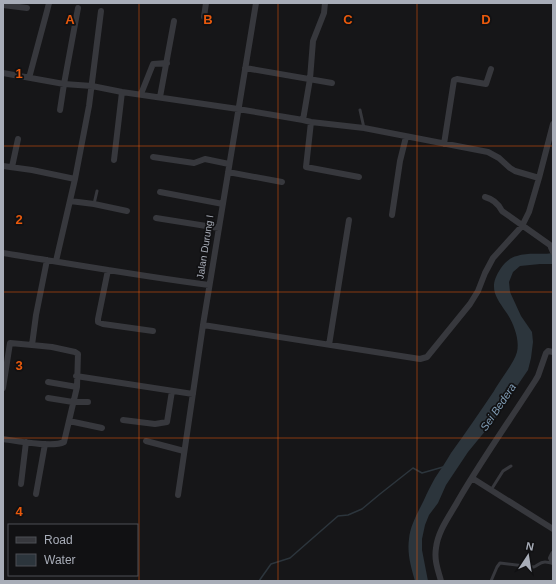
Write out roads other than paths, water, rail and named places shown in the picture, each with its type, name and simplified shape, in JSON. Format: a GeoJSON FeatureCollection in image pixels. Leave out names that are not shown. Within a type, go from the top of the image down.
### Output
{"type":"FeatureCollection","features":[{"type":"Feature","properties":{"kind":"street"},"geometry":{"type":"LineString","coordinates":[[29,78],[49,3]]}},
{"type":"Feature","properties":{"kind":"street"},"geometry":{"type":"LineString","coordinates":[[204,17],[206,3]]}},
{"type":"Feature","properties":{"kind":"street","name":"Jalan Durung I"},"geometry":{"type":"LineString","coordinates":[[178,495],[209,285],[256,3]]}},
{"type":"Feature","properties":{"kind":"street"},"geometry":{"type":"LineString","coordinates":[[303,120],[310,79],[313,41],[324,14],[325,3]]}},
{"type":"Feature","properties":{"kind":"street"},"geometry":{"type":"LineString","coordinates":[[3,5],[27,8]]}},
{"type":"Feature","properties":{"kind":"street"},"geometry":{"type":"LineString","coordinates":[[60,110],[78,8]]}},
{"type":"Feature","properties":{"kind":"street"},"geometry":{"type":"LineString","coordinates":[[56,261],[75,179],[92,86],[101,12]]}},
{"type":"Feature","properties":{"kind":"street"},"geometry":{"type":"LineString","coordinates":[[160,97],[174,21]]}},
{"type":"Feature","properties":{"kind":"street"},"geometry":{"type":"LineString","coordinates":[[141,94],[153,64],[166,63]]}},
{"type":"Feature","properties":{"kind":"street"},"geometry":{"type":"LineString","coordinates":[[245,68],[332,83]]}},
{"type":"Feature","properties":{"kind":"street"},"geometry":{"type":"LineString","coordinates":[[444,144],[454,80],[457,78],[486,84],[492,69]]}},
{"type":"Feature","properties":{"kind":"street"},"geometry":{"type":"LineString","coordinates":[[3,73],[64,84],[92,86],[122,92],[238,109],[311,122],[364,128],[488,152],[499,158],[515,171],[540,178]]}},
{"type":"Feature","properties":{"kind":"street"},"geometry":{"type":"LineString","coordinates":[[114,160],[122,92]]}},
{"type":"Feature","properties":{"kind":"street"},"geometry":{"type":"LineString","coordinates":[[311,122],[306,167],[359,177]]}},
{"type":"Feature","properties":{"kind":"street"},"geometry":{"type":"LineString","coordinates":[[203,325],[420,359],[427,357],[470,304],[478,291],[493,258],[522,226],[529,212],[540,178],[553,124]]}},
{"type":"Feature","properties":{"kind":"street"},"geometry":{"type":"LineString","coordinates":[[392,215],[400,162],[406,137]]}},
{"type":"Feature","properties":{"kind":"street"},"geometry":{"type":"LineString","coordinates":[[12,167],[18,139]]}},
{"type":"Feature","properties":{"kind":"street"},"geometry":{"type":"LineString","coordinates":[[153,157],[194,163],[205,159],[229,164]]}},
{"type":"Feature","properties":{"kind":"street"},"geometry":{"type":"LineString","coordinates":[[3,166],[32,170],[75,179]]}},
{"type":"Feature","properties":{"kind":"street"},"geometry":{"type":"LineString","coordinates":[[228,172],[282,182]]}},
{"type":"Feature","properties":{"kind":"street"},"geometry":{"type":"LineString","coordinates":[[160,192],[223,204]]}},
{"type":"Feature","properties":{"kind":"street"},"geometry":{"type":"LineString","coordinates":[[485,197],[492,199],[499,205],[502,211],[522,226],[551,244],[553,252]]}},
{"type":"Feature","properties":{"kind":"street"},"geometry":{"type":"LineString","coordinates":[[70,201],[127,211]]}},
{"type":"Feature","properties":{"kind":"street"},"geometry":{"type":"LineString","coordinates":[[156,218],[219,228]]}},
{"type":"Feature","properties":{"kind":"street"},"geometry":{"type":"LineString","coordinates":[[329,345],[349,220]]}},
{"type":"Feature","properties":{"kind":"street"},"geometry":{"type":"LineString","coordinates":[[3,253],[209,285]]}},
{"type":"Feature","properties":{"kind":"street"},"geometry":{"type":"LineString","coordinates":[[32,345],[47,260]]}},
{"type":"Feature","properties":{"kind":"street"},"geometry":{"type":"LineString","coordinates":[[108,270],[98,322],[153,331]]}},
{"type":"Feature","properties":{"kind":"street"},"geometry":{"type":"LineString","coordinates":[[3,388],[10,343],[52,347],[78,354],[76,376],[77,387],[64,442],[58,444],[45,444],[3,439]]}},
{"type":"Feature","properties":{"kind":"street"},"geometry":{"type":"LineString","coordinates":[[441,581],[435,555],[437,542],[444,526],[472,478],[538,376],[546,353],[553,352]]}},
{"type":"Feature","properties":{"kind":"street"},"geometry":{"type":"LineString","coordinates":[[76,376],[193,394]]}},
{"type":"Feature","properties":{"kind":"street"},"geometry":{"type":"LineString","coordinates":[[48,382],[77,387]]}},
{"type":"Feature","properties":{"kind":"street"},"geometry":{"type":"LineString","coordinates":[[123,420],[155,424],[167,422],[172,391]]}},
{"type":"Feature","properties":{"kind":"street"},"geometry":{"type":"LineString","coordinates":[[48,398],[73,402],[88,402]]}},
{"type":"Feature","properties":{"kind":"street"},"geometry":{"type":"LineString","coordinates":[[69,421],[102,428]]}},
{"type":"Feature","properties":{"kind":"street"},"geometry":{"type":"LineString","coordinates":[[146,441],[184,451]]}},
{"type":"Feature","properties":{"kind":"street"},"geometry":{"type":"LineString","coordinates":[[21,484],[26,442]]}},
{"type":"Feature","properties":{"kind":"street"},"geometry":{"type":"LineString","coordinates":[[36,494],[45,444]]}},
{"type":"Feature","properties":{"kind":"street"},"geometry":{"type":"LineString","coordinates":[[472,478],[553,529]]}},
{"type":"Feature","properties":{"kind":"street"},"geometry":{"type":"LineString","coordinates":[[553,554],[551,558],[553,562]]}},
{"type":"Feature","properties":{"kind":"lane"},"geometry":{"type":"LineString","coordinates":[[360,110],[364,128]]}},
{"type":"Feature","properties":{"kind":"lane"},"geometry":{"type":"LineString","coordinates":[[94,204],[97,191]]}},
{"type":"Feature","properties":{"kind":"lane"},"geometry":{"type":"LineString","coordinates":[[492,490],[503,471],[511,466]]}},
{"type":"Feature","properties":{"kind":"lane"},"geometry":{"type":"LineString","coordinates":[[491,581],[496,567],[500,563],[534,567],[544,562],[551,564],[553,562]]}},
{"type":"Feature","properties":{"kind":"water","name":"Sei Bedera"},"geometry":{"type":"Polygon","coordinates":[[[553,253],[553,264],[520,266],[513,272],[509,282],[510,292],[521,316],[532,332],[533,342],[528,370],[491,424],[468,452],[446,485],[438,503],[429,515],[422,539],[422,550],[428,581],[415,581],[409,555],[409,545],[411,529],[415,519],[435,478],[494,391],[517,352],[517,336],[509,316],[494,291],[497,275],[504,264],[515,257],[526,254],[553,253]]]}},
{"type":"Feature","properties":{"kind":"waterway"},"geometry":{"type":"LineString","coordinates":[[259,581],[271,564],[290,558],[338,516],[348,515],[362,509],[413,468],[422,473],[443,467]]}}]}
